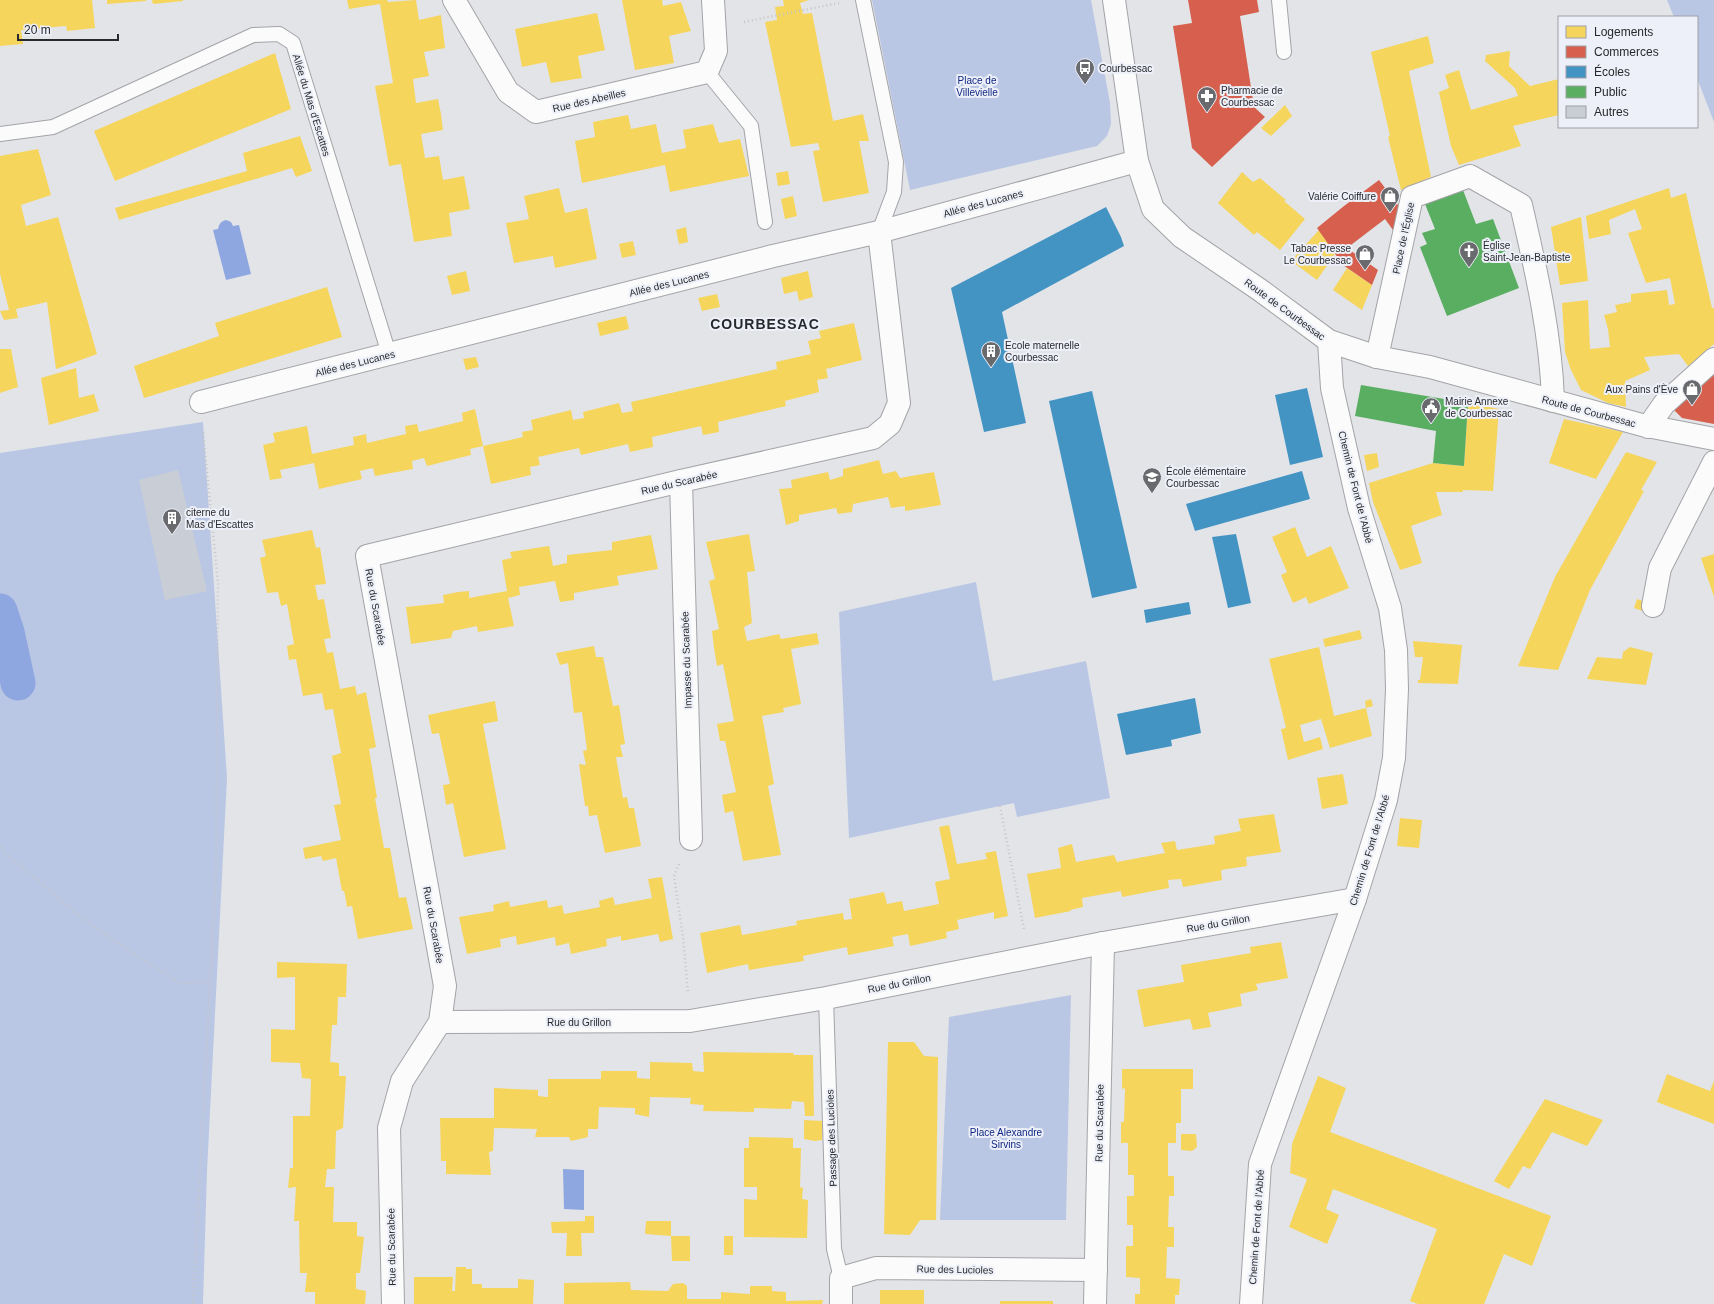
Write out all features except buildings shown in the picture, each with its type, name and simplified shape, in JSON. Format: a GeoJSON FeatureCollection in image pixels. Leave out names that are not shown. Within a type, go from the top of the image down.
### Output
{"type":"FeatureCollection","features":[{"type":"Feature","properties":{"kind":"street","name":"Rue des Abeilles"},"geometry":{"type":"LineString","coordinates":[[454,0],[508,92],[536,112],[707,72]]}},
{"type":"Feature","properties":{"kind":"street"},"geometry":{"type":"LineString","coordinates":[[707,72],[716,51],[713,0]]}},
{"type":"Feature","properties":{"kind":"street","name":"Route de Courbessac"},"geometry":{"type":"LineString","coordinates":[[1114,0],[1137,161],[1153,209],[1182,237],[1260,290],[1329,341],[1377,357],[1430,367],[1648,427],[1714,439]]}},
{"type":"Feature","properties":{"kind":"street","name":"Allée des Lucanes"},"geometry":{"type":"LineString","coordinates":[[201,402],[773,256],[879,232],[1137,161]]}},
{"type":"Feature","properties":{"kind":"street","name":"Place de l'Église"},"geometry":{"type":"LineString","coordinates":[[1377,357],[1412,196],[1470,176],[1522,205],[1543,302],[1552,371],[1553,401]]}},
{"type":"Feature","properties":{"kind":"street","name":"Rue du Scarabée"},"geometry":{"type":"LineString","coordinates":[[393,1304],[389,1128],[402,1081],[440,1022],[445,986],[367,556],[681,481],[874,438],[890,424],[900,403],[879,232]]}},
{"type":"Feature","properties":{"kind":"street","name":"Chemin de Font de l'Abbé"},"geometry":{"type":"LineString","coordinates":[[1251,1304],[1260,1164],[1355,899],[1386,800],[1394,758],[1397,690],[1396,650],[1390,608],[1359,508],[1332,388],[1329,341]]}},
{"type":"Feature","properties":{"kind":"street"},"geometry":{"type":"LineString","coordinates":[[1648,427],[1664,404],[1714,359]]}},
{"type":"Feature","properties":{"kind":"street"},"geometry":{"type":"LineString","coordinates":[[1653,606],[1660,568],[1714,462]]}},
{"type":"Feature","properties":{"kind":"street","name":"Impasse du Scarabée"},"geometry":{"type":"LineString","coordinates":[[681,481],[691,839]]}},
{"type":"Feature","properties":{"kind":"street","name":"Rue du Grillon"},"geometry":{"type":"LineString","coordinates":[[440,1022],[690,1021],[826,998],[1103,943],[1355,899]]}},
{"type":"Feature","properties":{"kind":"street","name":"Rue du Scarabée"},"geometry":{"type":"LineString","coordinates":[[1095,1304],[1103,943]]}},
{"type":"Feature","properties":{"kind":"street","name":"Rue des Lucioles"},"geometry":{"type":"LineString","coordinates":[[841,1278],[876,1268],[1096,1270]]}},
{"type":"Feature","properties":{"kind":"street"},"geometry":{"type":"LineString","coordinates":[[841,1278],[841,1304]]}},
{"type":"Feature","properties":{"kind":"lane"},"geometry":{"type":"LineString","coordinates":[[864,0],[896,162],[894,192],[879,232]]}},
{"type":"Feature","properties":{"kind":"lane"},"geometry":{"type":"LineString","coordinates":[[1278,0],[1284,52]]}},
{"type":"Feature","properties":{"kind":"lane","name":"Allée du Mas d'Escattes"},"geometry":{"type":"LineString","coordinates":[[0,134],[53,127],[252,35],[279,34],[293,43],[389,354]]}},
{"type":"Feature","properties":{"kind":"lane"},"geometry":{"type":"LineString","coordinates":[[707,72],[751,126],[765,222]]}},
{"type":"Feature","properties":{"kind":"lane","name":"Passage des Lucioles"},"geometry":{"type":"LineString","coordinates":[[826,998],[834,1249],[841,1278]]}},
{"type":"Feature","properties":{"kind":"path"},"geometry":{"type":"LineString","coordinates":[[715,28],[844,1]]}},
{"type":"Feature","properties":{"kind":"path"},"geometry":{"type":"LineString","coordinates":[[193,1304],[216,869],[218,583],[201,402]]}},
{"type":"Feature","properties":{"kind":"path"},"geometry":{"type":"LineString","coordinates":[[1000,806],[1029,958]]}},
{"type":"Feature","properties":{"kind":"path"},"geometry":{"type":"LineString","coordinates":[[690,1021],[684,937],[674,876],[691,839]]}},
{"type":"Feature","properties":{"kind":"path"},"geometry":{"type":"LineString","coordinates":[[0,847],[6,854],[91,925],[179,983],[209,982]]}},
{"type":"Feature","properties":{"kind":"green space","name":"Place de Villevielle"},"geometry":{"type":"Polygon","coordinates":[[[872,0],[1091,0],[1110,103],[1111,124],[1107,136],[1097,146],[910,190],[872,0]]]}},
{"type":"Feature","properties":{"kind":"green space"},"geometry":{"type":"Polygon","coordinates":[[[1667,0],[1714,0],[1714,122],[1698,81],[1698,16],[1674,16],[1667,0]]]}},
{"type":"Feature","properties":{"kind":"green space"},"geometry":{"type":"Polygon","coordinates":[[[203,422],[227,778],[207,1171],[203,1304],[0,1304],[0,453],[203,422]]]}},
{"type":"Feature","properties":{"kind":"green space"},"geometry":{"type":"Polygon","coordinates":[[[976,582],[993,681],[1086,661],[1110,798],[1017,817],[1014,803],[849,838],[839,612],[976,582]]]}},
{"type":"Feature","properties":{"kind":"green space","name":"Place Alexandre Sirvins"},"geometry":{"type":"Polygon","coordinates":[[[1071,995],[1066,1220],[940,1220],[949,1017],[1071,995]]]}},
{"type":"Feature","properties":{"kind":"water"},"geometry":{"type":"Polygon","coordinates":[[[226,220],[231,222],[233,226],[239,225],[251,274],[226,280],[213,230],[218,229],[220,223],[226,220]]]}},
{"type":"Feature","properties":{"kind":"water"},"geometry":{"type":"Polygon","coordinates":[[[563,1169],[584,1170],[584,1210],[564,1209],[563,1169]]]}},
{"type":"Feature","properties":{"kind":"waterway"},"geometry":{"type":"LineString","coordinates":[[0,611],[7,632],[18,683]]}},
{"type":"Feature","properties":{"kind":"place","name":"Courbessac"},"geometry":{"type":"Point","coordinates":[1085,85]}},
{"type":"Feature","properties":{"kind":"place","name":"Pharmacie de Courbessac"},"geometry":{"type":"Point","coordinates":[1207,113]}},
{"type":"Feature","properties":{"kind":"place","name":"Valérie Coiffure"},"geometry":{"type":"Point","coordinates":[1390,213]}},
{"type":"Feature","properties":{"kind":"place","name":"Église Saint-Jean-Baptiste"},"geometry":{"type":"Point","coordinates":[1469,268]}},
{"type":"Feature","properties":{"kind":"place","name":"Tabac Presse Le Courbessac"},"geometry":{"type":"Point","coordinates":[1365,271]}},
{"type":"Feature","properties":{"kind":"place","name":"Ecole maternelle Courbessac"},"geometry":{"type":"Point","coordinates":[991,368]}},
{"type":"Feature","properties":{"kind":"place","name":"Aux Pains d'Ève"},"geometry":{"type":"Point","coordinates":[1692,406]}},
{"type":"Feature","properties":{"kind":"place","name":"Mairie Annexe de Courbessac"},"geometry":{"type":"Point","coordinates":[1431,424]}},
{"type":"Feature","properties":{"kind":"place","name":"École élémentaire Courbessac"},"geometry":{"type":"Point","coordinates":[1152,494]}},
{"type":"Feature","properties":{"kind":"place","name":"citerne du Mas d'Escattes"},"geometry":{"type":"Point","coordinates":[172,535]}},
{"type":"Feature","properties":{"kind":"district","name":"COURBESSAC"},"geometry":{"type":"Point","coordinates":[765,324]}}]}
